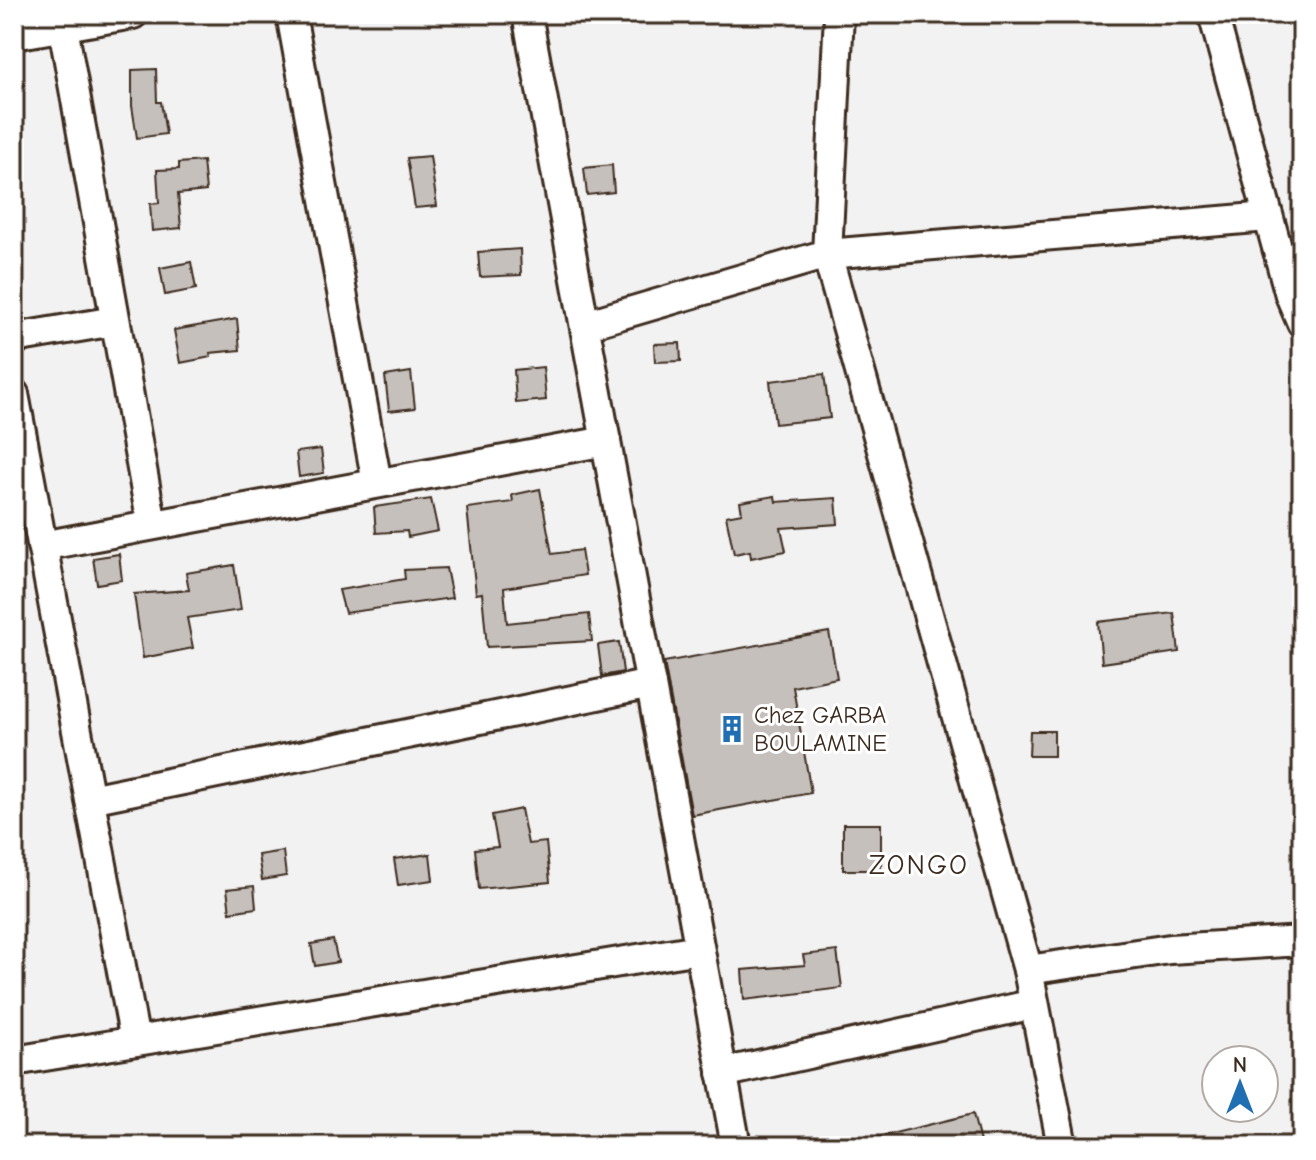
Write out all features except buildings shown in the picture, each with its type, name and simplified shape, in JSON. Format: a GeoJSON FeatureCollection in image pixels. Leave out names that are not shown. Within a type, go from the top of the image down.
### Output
{"type":"FeatureCollection","features":[{"type":"Feature","properties":{"kind":"street"},"geometry":{"type":"LineString","coordinates":[[14,35],[133,14]]}},
{"type":"Feature","properties":{"kind":"street"},"geometry":{"type":"LineString","coordinates":[[291,14],[377,483]]}},
{"type":"Feature","properties":{"kind":"street"},"geometry":{"type":"LineString","coordinates":[[527,14],[736,1146]]}},
{"type":"Feature","properties":{"kind":"street"},"geometry":{"type":"LineString","coordinates":[[839,14],[827,254],[1028,970],[1062,1146]]}},
{"type":"Feature","properties":{"kind":"street"},"geometry":{"type":"LineString","coordinates":[[1213,14],[1290,295],[1302,323]]}},
{"type":"Feature","properties":{"kind":"street"},"geometry":{"type":"LineString","coordinates":[[63,27],[152,525]]}},
{"type":"Feature","properties":{"kind":"street"},"geometry":{"type":"LineString","coordinates":[[585,325],[827,254],[1268,217]]}},
{"type":"Feature","properties":{"kind":"street"},"geometry":{"type":"LineString","coordinates":[[14,338],[115,321]]}},
{"type":"Feature","properties":{"kind":"street"},"geometry":{"type":"LineString","coordinates":[[14,394],[135,1041]]}},
{"type":"Feature","properties":{"kind":"street"},"geometry":{"type":"LineString","coordinates":[[42,546],[606,441]]}},
{"type":"Feature","properties":{"kind":"street"},"geometry":{"type":"LineString","coordinates":[[90,799],[651,684]]}},
{"type":"Feature","properties":{"kind":"street"},"geometry":{"type":"LineString","coordinates":[[1028,970],[1170,949],[1302,941]]}},
{"type":"Feature","properties":{"kind":"street"},"geometry":{"type":"LineString","coordinates":[[14,1061],[699,949]]}},
{"type":"Feature","properties":{"kind":"street"},"geometry":{"type":"LineString","coordinates":[[722,1073],[1034,1004]]}},
{"type":"Feature","properties":{"kind":"place","name":"Chez GARBA BOULAMINE"},"geometry":{"type":"Point","coordinates":[732,729]}},
{"type":"Feature","properties":{"kind":"district","name":"ZONGO"},"geometry":{"type":"Point","coordinates":[919,864]}}]}
